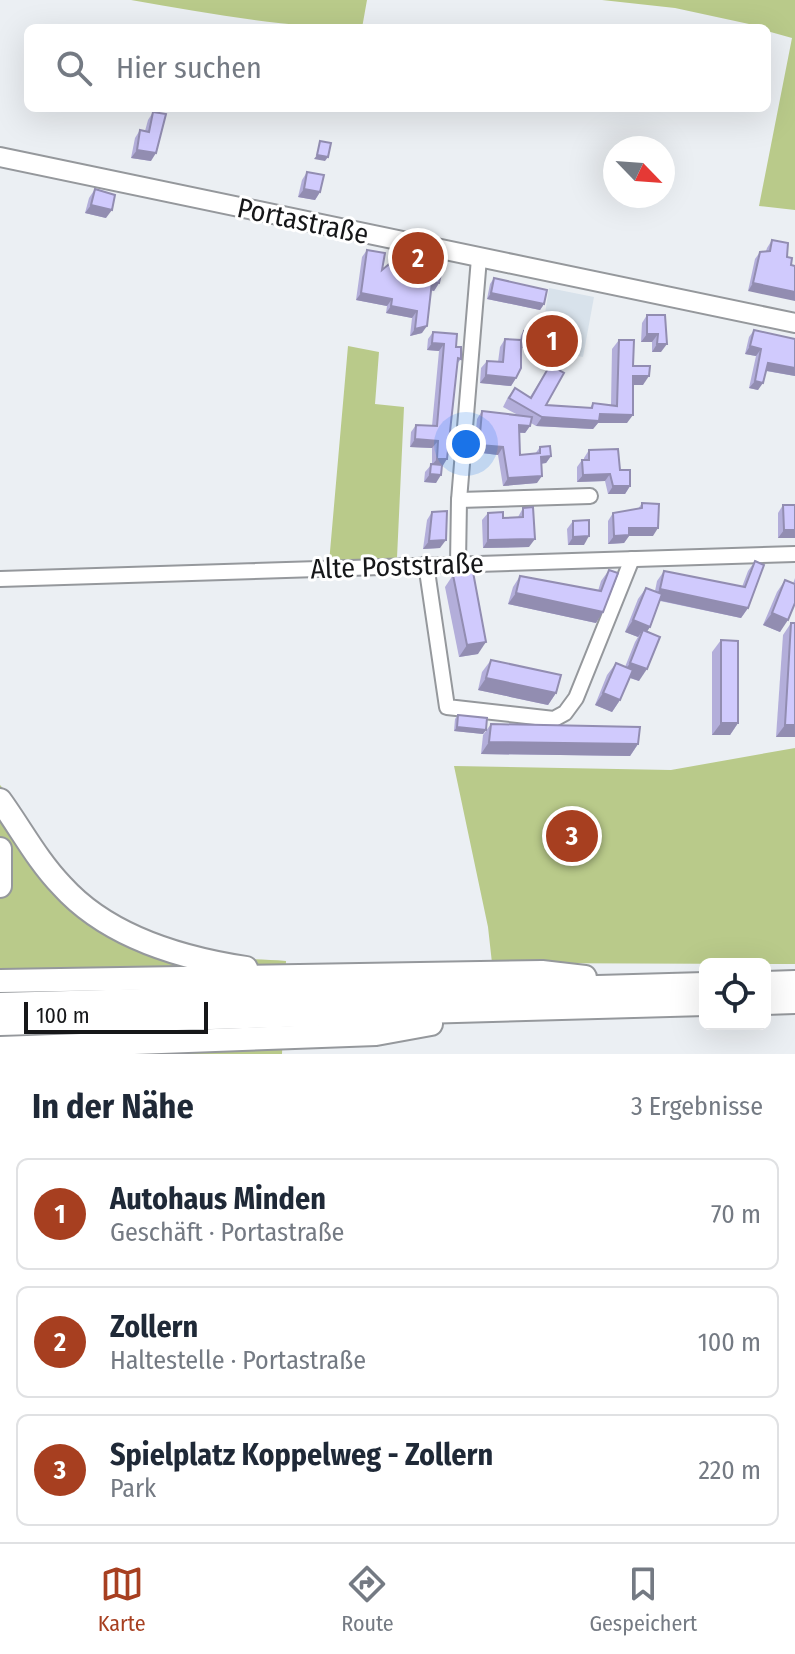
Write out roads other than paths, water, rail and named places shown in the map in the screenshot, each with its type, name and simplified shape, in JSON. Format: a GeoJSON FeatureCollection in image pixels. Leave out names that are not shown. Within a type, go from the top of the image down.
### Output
{"type":"FeatureCollection","features":[{"type":"Feature","properties":{"kind":"highway"},"geometry":{"type":"LineString","coordinates":[[0,800],[40,861],[64,889],[116,928],[151,945],[188,957],[298,977]]}},
{"type":"Feature","properties":{"kind":"highway"},"geometry":{"type":"LineString","coordinates":[[0,849],[0,886]]}},
{"type":"Feature","properties":{"kind":"highway"},"geometry":{"type":"LineString","coordinates":[[0,981],[542,972],[662,986]]}},
{"type":"Feature","properties":{"kind":"highway"},"geometry":{"type":"LineString","coordinates":[[771,983],[795,982]]}},
{"type":"Feature","properties":{"kind":"highway"},"geometry":{"type":"LineString","coordinates":[[0,1004],[699,984]]}},
{"type":"Feature","properties":{"kind":"highway"},"geometry":{"type":"LineString","coordinates":[[771,1003],[795,1002]]}},
{"type":"Feature","properties":{"kind":"highway"},"geometry":{"type":"LineString","coordinates":[[0,1024],[699,1004]]}},
{"type":"Feature","properties":{"kind":"highway"},"geometry":{"type":"LineString","coordinates":[[0,1048],[376,1034],[511,1010]]}},
{"type":"Feature","properties":{"kind":"highway"},"geometry":{"type":"LineString","coordinates":[[119,1054],[188,1039]]}},
{"type":"Feature","properties":{"kind":"main road","name":"Portastraße"},"geometry":{"type":"LineString","coordinates":[[0,157],[795,323]]}},
{"type":"Feature","properties":{"kind":"street"},"geometry":{"type":"LineString","coordinates":[[458,564],[459,500],[479,258]]}},
{"type":"Feature","properties":{"kind":"street"},"geometry":{"type":"LineString","coordinates":[[459,500],[590,496]]}},
{"type":"Feature","properties":{"kind":"street","name":"Alte Poststraße"},"geometry":{"type":"LineString","coordinates":[[0,579],[795,554]]}},
{"type":"Feature","properties":{"kind":"street"},"geometry":{"type":"LineString","coordinates":[[426,564],[447,707],[548,719],[565,713],[576,698],[632,559]]}},
{"type":"Feature","properties":{"kind":"place","name":"Zollern"},"geometry":{"type":"Point","coordinates":[418,258]}},
{"type":"Feature","properties":{"kind":"place","name":"Autohaus Minden"},"geometry":{"type":"Point","coordinates":[552,341]}},
{"type":"Feature","properties":{"kind":"place","name":"Spielplatz Koppelweg - Zollern"},"geometry":{"type":"Point","coordinates":[572,836]}}]}
